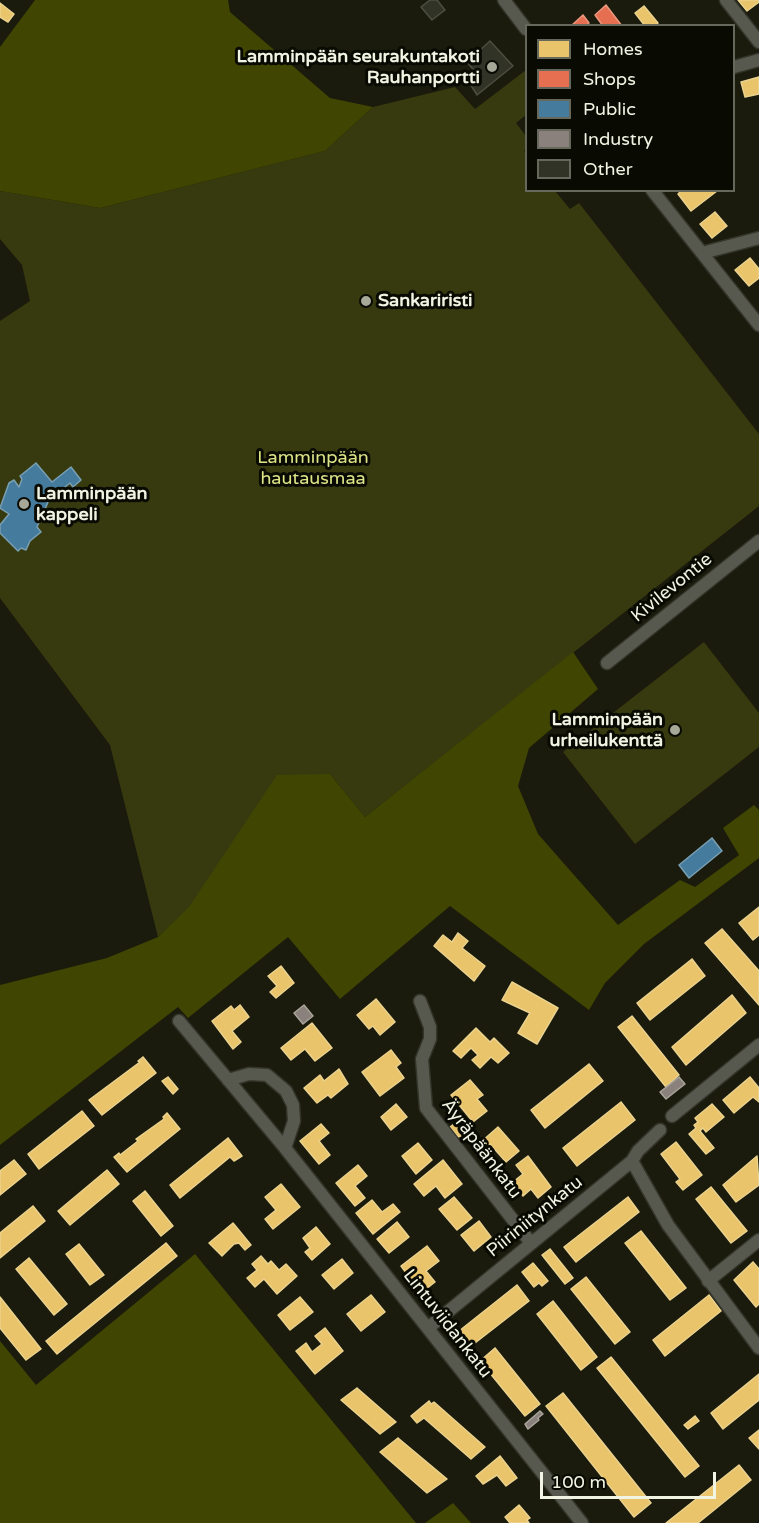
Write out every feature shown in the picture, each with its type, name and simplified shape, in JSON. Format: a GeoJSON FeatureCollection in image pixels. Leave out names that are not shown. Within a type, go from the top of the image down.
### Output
{"type":"FeatureCollection","features":[{"type":"Feature","properties":{"kind":"street"},"geometry":{"type":"LineString","coordinates":[[504,0],[525,28]]}},
{"type":"Feature","properties":{"kind":"street"},"geometry":{"type":"LineString","coordinates":[[726,0],[759,42]]}},
{"type":"Feature","properties":{"kind":"street"},"geometry":{"type":"LineString","coordinates":[[735,67],[759,60]]}},
{"type":"Feature","properties":{"kind":"street"},"geometry":{"type":"LineString","coordinates":[[654,192],[759,325]]}},
{"type":"Feature","properties":{"kind":"street"},"geometry":{"type":"LineString","coordinates":[[702,253],[759,238]]}},
{"type":"Feature","properties":{"kind":"street","name":"Kivilevontie"},"geometry":{"type":"LineString","coordinates":[[607,663],[759,541]]}},
{"type":"Feature","properties":{"kind":"street","name":"Äyräpäänkatu"},"geometry":{"type":"LineString","coordinates":[[420,1000],[430,1027],[430,1039],[422,1059],[426,1108],[531,1243]]}},
{"type":"Feature","properties":{"kind":"street","name":"Lintuviidankatu"},"geometry":{"type":"LineString","coordinates":[[179,1021],[285,1148],[582,1523]]}},
{"type":"Feature","properties":{"kind":"street"},"geometry":{"type":"LineString","coordinates":[[672,1116],[759,1045]]}},
{"type":"Feature","properties":{"kind":"street"},"geometry":{"type":"LineString","coordinates":[[228,1080],[249,1074],[267,1075],[286,1091],[292,1104],[294,1121],[285,1148]]}},
{"type":"Feature","properties":{"kind":"street","name":"Piiriniitynkatu"},"geometry":{"type":"LineString","coordinates":[[428,1328],[632,1161],[638,1150],[660,1130]]}},
{"type":"Feature","properties":{"kind":"street"},"geometry":{"type":"LineString","coordinates":[[632,1161],[668,1225],[759,1348]]}},
{"type":"Feature","properties":{"kind":"street"},"geometry":{"type":"LineString","coordinates":[[708,1281],[759,1240]]}},
{"type":"Feature","properties":{"kind":"green space","name":"Lamminpään hautausmaa"},"geometry":{"type":"Polygon","coordinates":[[[525,71],[525,116],[516,123],[525,135],[525,192],[556,192],[570,209],[579,203],[759,434],[759,506],[365,817],[330,774],[158,937],[110,745],[0,598],[0,321],[30,301],[22,265],[0,239],[0,191],[100,208],[325,151],[373,107],[455,87],[475,109],[525,71]]]}},
{"type":"Feature","properties":{"kind":"green space","name":"Lamminpään urheilukenttä"},"geometry":{"type":"Polygon","coordinates":[[[704,642],[759,713],[759,747],[635,844],[563,752],[704,642]]]}},
{"type":"Feature","properties":{"kind":"shaded area"},"geometry":{"type":"Polygon","coordinates":[[[35,0],[228,0],[230,12],[330,98],[373,107],[325,151],[100,208],[0,191],[0,47],[35,0]]]}},
{"type":"Feature","properties":{"kind":"shaded area"},"geometry":{"type":"Polygon","coordinates":[[[573,652],[598,689],[529,748],[518,786],[538,834],[618,925],[680,880],[695,887],[739,855],[723,828],[754,805],[759,810],[759,858],[644,944],[605,983],[589,1010],[450,906],[340,999],[288,937],[188,1018],[178,1007],[0,1145],[0,985],[107,958],[158,937],[189,907],[277,775],[330,774],[365,817],[573,652]]]}},
{"type":"Feature","properties":{"kind":"shaded area"},"geometry":{"type":"Polygon","coordinates":[[[195,1254],[416,1523],[0,1523],[0,1341],[36,1385],[195,1254]]]}},
{"type":"Feature","properties":{"kind":"shaded area"},"geometry":{"type":"Polygon","coordinates":[[[453,1503],[471,1523],[425,1523],[453,1503]]]}},
{"type":"Feature","properties":{"kind":"building: Homes"},"geometry":{"type":"Polygon","coordinates":[[[738,0],[759,0],[759,2],[747,11],[738,0]]]}},
{"type":"Feature","properties":{"kind":"building: Homes"},"geometry":{"type":"Polygon","coordinates":[[[0,3],[14,14],[8,22],[0,17],[0,3]]]}},
{"type":"Feature","properties":{"kind":"building: Homes"},"geometry":{"type":"Polygon","coordinates":[[[644,6],[658,23],[643,24],[635,13],[644,6]]]}},
{"type":"Feature","properties":{"kind":"building: Homes"},"geometry":{"type":"Polygon","coordinates":[[[759,77],[759,94],[745,97],[741,82],[759,77]]]}},
{"type":"Feature","properties":{"kind":"building: Homes"},"geometry":{"type":"Polygon","coordinates":[[[680,192],[716,192],[691,211],[678,194],[680,192]]]}},
{"type":"Feature","properties":{"kind":"building: Homes"},"geometry":{"type":"Polygon","coordinates":[[[715,212],[727,226],[712,238],[700,224],[715,212]]]}},
{"type":"Feature","properties":{"kind":"building: Homes"},"geometry":{"type":"Polygon","coordinates":[[[750,258],[759,269],[759,278],[749,286],[735,270],[750,258]]]}},
{"type":"Feature","properties":{"kind":"building: Homes"},"geometry":{"type":"Polygon","coordinates":[[[759,907],[759,935],[753,940],[739,923],[759,907]]]}},
{"type":"Feature","properties":{"kind":"building: Homes"},"geometry":{"type":"Polygon","coordinates":[[[722,929],[759,971],[759,1005],[705,943],[722,929]]]}},
{"type":"Feature","properties":{"kind":"building: Homes"},"geometry":{"type":"Polygon","coordinates":[[[458,933],[468,941],[462,948],[485,966],[474,981],[434,946],[443,935],[452,942],[458,933]]]}},
{"type":"Feature","properties":{"kind":"building: Homes"},"geometry":{"type":"Polygon","coordinates":[[[692,959],[705,976],[650,1020],[637,1003],[692,959]]]}},
{"type":"Feature","properties":{"kind":"building: Homes"},"geometry":{"type":"Polygon","coordinates":[[[281,966],[294,983],[276,998],[270,992],[277,986],[268,976],[281,966]]]}},
{"type":"Feature","properties":{"kind":"building: Homes"},"geometry":{"type":"Polygon","coordinates":[[[512,982],[558,1008],[537,1044],[518,1033],[530,1013],[502,1000],[512,982]]]}},
{"type":"Feature","properties":{"kind":"building: Homes"},"geometry":{"type":"Polygon","coordinates":[[[732,995],[746,1013],[686,1065],[672,1047],[732,995]]]}},
{"type":"Feature","properties":{"kind":"building: Homes"},"geometry":{"type":"Polygon","coordinates":[[[376,999],[395,1022],[380,1035],[373,1026],[369,1029],[357,1015],[376,999]]]}},
{"type":"Feature","properties":{"kind":"building: Homes"},"geometry":{"type":"Polygon","coordinates":[[[240,1005],[249,1017],[232,1031],[241,1042],[233,1049],[212,1021],[231,1006],[234,1010],[240,1005]]]}},
{"type":"Feature","properties":{"kind":"building: Homes"},"geometry":{"type":"Polygon","coordinates":[[[632,1016],[679,1075],[666,1087],[618,1027],[632,1016]]]}},
{"type":"Feature","properties":{"kind":"building: Homes"},"geometry":{"type":"Polygon","coordinates":[[[312,1023],[332,1048],[315,1061],[305,1049],[291,1060],[281,1048],[312,1023]]]}},
{"type":"Feature","properties":{"kind":"building: Homes"},"geometry":{"type":"Polygon","coordinates":[[[476,1028],[490,1042],[494,1038],[509,1053],[498,1063],[491,1057],[480,1068],[472,1060],[478,1055],[471,1048],[461,1058],[453,1051],[476,1028]]]}},
{"type":"Feature","properties":{"kind":"building: Homes"},"geometry":{"type":"Polygon","coordinates":[[[391,1050],[401,1063],[396,1067],[404,1078],[380,1096],[362,1072],[391,1050]]]}},
{"type":"Feature","properties":{"kind":"building: Homes"},"geometry":{"type":"Polygon","coordinates":[[[143,1057],[156,1073],[102,1115],[89,1100],[140,1062],[138,1061],[143,1057]]]}},
{"type":"Feature","properties":{"kind":"building: Homes"},"geometry":{"type":"Polygon","coordinates":[[[589,1064],[603,1081],[545,1128],[531,1110],[589,1064]]]}},
{"type":"Feature","properties":{"kind":"building: Homes"},"geometry":{"type":"Polygon","coordinates":[[[339,1069],[348,1084],[331,1098],[328,1095],[317,1103],[304,1088],[320,1075],[324,1081],[339,1069]]]}},
{"type":"Feature","properties":{"kind":"building: Homes"},"geometry":{"type":"Polygon","coordinates":[[[168,1077],[178,1089],[173,1094],[162,1081],[168,1077]]]}},
{"type":"Feature","properties":{"kind":"building: Homes"},"geometry":{"type":"Polygon","coordinates":[[[750,1077],[759,1088],[759,1102],[753,1097],[734,1113],[723,1100],[750,1077]]]}},
{"type":"Feature","properties":{"kind":"building: Homes"},"geometry":{"type":"Polygon","coordinates":[[[470,1080],[483,1095],[477,1099],[487,1111],[473,1122],[451,1095],[470,1080]]]}},
{"type":"Feature","properties":{"kind":"building: Homes"},"geometry":{"type":"Polygon","coordinates":[[[621,1102],[635,1120],[577,1166],[563,1148],[621,1102]]]}},
{"type":"Feature","properties":{"kind":"building: Homes"},"geometry":{"type":"Polygon","coordinates":[[[396,1104],[407,1117],[391,1130],[381,1117],[396,1104]]]}},
{"type":"Feature","properties":{"kind":"building: Homes"},"geometry":{"type":"Polygon","coordinates":[[[712,1104],[724,1117],[706,1132],[703,1128],[700,1131],[714,1148],[706,1154],[689,1134],[696,1128],[694,1125],[698,1122],[695,1118],[712,1104]]]}},
{"type":"Feature","properties":{"kind":"building: Homes"},"geometry":{"type":"Polygon","coordinates":[[[82,1111],[94,1126],[39,1169],[28,1154],[82,1111]]]}},
{"type":"Feature","properties":{"kind":"building: Homes"},"geometry":{"type":"Polygon","coordinates":[[[167,1113],[180,1129],[127,1172],[114,1157],[138,1141],[136,1139],[164,1119],[167,1113]]]}},
{"type":"Feature","properties":{"kind":"building: Homes"},"geometry":{"type":"Polygon","coordinates":[[[458,1121],[468,1133],[458,1137],[450,1127],[458,1121]]]}},
{"type":"Feature","properties":{"kind":"building: Homes"},"geometry":{"type":"Polygon","coordinates":[[[321,1124],[329,1133],[319,1141],[330,1155],[319,1164],[300,1141],[321,1124]]]}},
{"type":"Feature","properties":{"kind":"building: Homes"},"geometry":{"type":"Polygon","coordinates":[[[498,1127],[519,1151],[506,1162],[490,1144],[486,1147],[481,1142],[498,1127]]]}},
{"type":"Feature","properties":{"kind":"building: Homes"},"geometry":{"type":"Polygon","coordinates":[[[228,1138],[242,1156],[234,1161],[230,1157],[180,1198],[170,1185],[228,1138]]]}},
{"type":"Feature","properties":{"kind":"building: Homes"},"geometry":{"type":"Polygon","coordinates":[[[676,1142],[702,1175],[683,1190],[676,1182],[680,1179],[661,1154],[676,1142]]]}},
{"type":"Feature","properties":{"kind":"building: Homes"},"geometry":{"type":"Polygon","coordinates":[[[418,1143],[432,1160],[416,1174],[402,1156],[418,1143]]]}},
{"type":"Feature","properties":{"kind":"building: Homes"},"geometry":{"type":"Polygon","coordinates":[[[528,1156],[551,1187],[538,1198],[531,1189],[523,1196],[513,1182],[523,1174],[516,1165],[528,1156]]]}},
{"type":"Feature","properties":{"kind":"building: Homes"},"geometry":{"type":"Polygon","coordinates":[[[757,1156],[759,1185],[736,1202],[723,1185],[757,1156]]]}},
{"type":"Feature","properties":{"kind":"building: Homes"},"geometry":{"type":"Polygon","coordinates":[[[14,1160],[26,1174],[0,1195],[0,1171],[14,1160]]]}},
{"type":"Feature","properties":{"kind":"building: Homes"},"geometry":{"type":"Polygon","coordinates":[[[443,1160],[462,1184],[445,1198],[436,1186],[424,1196],[414,1184],[443,1160]]]}},
{"type":"Feature","properties":{"kind":"building: Homes"},"geometry":{"type":"Polygon","coordinates":[[[358,1165],[367,1176],[355,1186],[365,1198],[355,1206],[336,1183],[358,1165]]]}},
{"type":"Feature","properties":{"kind":"building: Homes"},"geometry":{"type":"Polygon","coordinates":[[[107,1170],[119,1184],[70,1225],[58,1211],[107,1170]]]}},
{"type":"Feature","properties":{"kind":"building: Homes"},"geometry":{"type":"Polygon","coordinates":[[[281,1184],[300,1207],[273,1229],[265,1219],[276,1210],[265,1197],[281,1184]]]}},
{"type":"Feature","properties":{"kind":"building: Homes"},"geometry":{"type":"Polygon","coordinates":[[[711,1187],[747,1231],[731,1243],[696,1199],[711,1187]]]}},
{"type":"Feature","properties":{"kind":"building: Homes"},"geometry":{"type":"Polygon","coordinates":[[[145,1191],[173,1226],[161,1236],[133,1201],[145,1191]]]}},
{"type":"Feature","properties":{"kind":"building: Homes"},"geometry":{"type":"Polygon","coordinates":[[[454,1197],[472,1218],[457,1230],[439,1209],[454,1197]]]}},
{"type":"Feature","properties":{"kind":"building: Homes"},"geometry":{"type":"Polygon","coordinates":[[[628,1197],[639,1212],[576,1262],[564,1247],[628,1197]]]}},
{"type":"Feature","properties":{"kind":"building: Homes"},"geometry":{"type":"Polygon","coordinates":[[[372,1200],[382,1212],[393,1204],[400,1212],[373,1234],[356,1213],[372,1200]]]}},
{"type":"Feature","properties":{"kind":"building: Homes"},"geometry":{"type":"Polygon","coordinates":[[[33,1206],[45,1221],[0,1258],[0,1233],[33,1206]]]}},
{"type":"Feature","properties":{"kind":"building: Homes"},"geometry":{"type":"Polygon","coordinates":[[[479,1221],[491,1237],[474,1251],[461,1235],[479,1221]]]}},
{"type":"Feature","properties":{"kind":"building: Homes"},"geometry":{"type":"Polygon","coordinates":[[[397,1222],[409,1237],[389,1253],[377,1239],[397,1222]]]}},
{"type":"Feature","properties":{"kind":"building: Homes"},"geometry":{"type":"Polygon","coordinates":[[[233,1223],[251,1245],[245,1250],[239,1243],[234,1244],[222,1256],[209,1243],[233,1223]]]}},
{"type":"Feature","properties":{"kind":"building: Homes"},"geometry":{"type":"Polygon","coordinates":[[[316,1227],[330,1244],[312,1260],[305,1252],[310,1248],[303,1238],[316,1227]]]}},
{"type":"Feature","properties":{"kind":"building: Homes"},"geometry":{"type":"Polygon","coordinates":[[[641,1231],[686,1288],[670,1300],[625,1243],[641,1231]]]}},
{"type":"Feature","properties":{"kind":"building: Homes"},"geometry":{"type":"Polygon","coordinates":[[[166,1243],[177,1256],[57,1354],[46,1341],[166,1243]]]}},
{"type":"Feature","properties":{"kind":"building: Homes"},"geometry":{"type":"Polygon","coordinates":[[[79,1244],[104,1275],[90,1285],[66,1254],[79,1244]]]}},
{"type":"Feature","properties":{"kind":"building: Homes"},"geometry":{"type":"Polygon","coordinates":[[[427,1246],[439,1261],[426,1271],[435,1282],[421,1293],[401,1266],[427,1246]]]}},
{"type":"Feature","properties":{"kind":"building: Homes"},"geometry":{"type":"Polygon","coordinates":[[[550,1249],[573,1278],[565,1284],[542,1255],[550,1249]]]}},
{"type":"Feature","properties":{"kind":"building: Homes"},"geometry":{"type":"Polygon","coordinates":[[[261,1256],[268,1264],[271,1261],[279,1270],[286,1264],[297,1276],[277,1294],[264,1279],[255,1287],[247,1278],[257,1270],[252,1264],[261,1256]]]}},
{"type":"Feature","properties":{"kind":"building: Homes"},"geometry":{"type":"Polygon","coordinates":[[[29,1258],[67,1304],[54,1315],[16,1269],[29,1258]]]}},
{"type":"Feature","properties":{"kind":"building: Homes"},"geometry":{"type":"Polygon","coordinates":[[[342,1259],[353,1273],[334,1289],[322,1275],[342,1259]]]}},
{"type":"Feature","properties":{"kind":"building: Homes"},"geometry":{"type":"Polygon","coordinates":[[[753,1262],[759,1269],[759,1304],[756,1307],[734,1280],[753,1262]]]}},
{"type":"Feature","properties":{"kind":"building: Homes"},"geometry":{"type":"Polygon","coordinates":[[[533,1263],[548,1281],[542,1286],[539,1283],[534,1287],[522,1272],[533,1263]]]}},
{"type":"Feature","properties":{"kind":"building: Homes"},"geometry":{"type":"Polygon","coordinates":[[[586,1277],[630,1332],[615,1344],[571,1289],[586,1277]]]}},
{"type":"Feature","properties":{"kind":"building: Homes"},"geometry":{"type":"Polygon","coordinates":[[[517,1285],[529,1301],[466,1350],[454,1335],[517,1285]]]}},
{"type":"Feature","properties":{"kind":"building: Homes"},"geometry":{"type":"Polygon","coordinates":[[[371,1295],[385,1312],[361,1331],[347,1314],[371,1295]]]}},
{"type":"Feature","properties":{"kind":"building: Homes"},"geometry":{"type":"Polygon","coordinates":[[[709,1295],[721,1311],[665,1356],[653,1340],[709,1295]]]}},
{"type":"Feature","properties":{"kind":"building: Homes"},"geometry":{"type":"Polygon","coordinates":[[[0,1297],[41,1349],[26,1360],[0,1328],[0,1297]]]}},
{"type":"Feature","properties":{"kind":"building: Homes"},"geometry":{"type":"Polygon","coordinates":[[[300,1297],[313,1312],[290,1330],[278,1315],[300,1297]]]}},
{"type":"Feature","properties":{"kind":"building: Homes"},"geometry":{"type":"Polygon","coordinates":[[[553,1301],[597,1357],[581,1370],[537,1314],[553,1301]]]}},
{"type":"Feature","properties":{"kind":"building: Homes"},"geometry":{"type":"Polygon","coordinates":[[[325,1328],[343,1351],[315,1374],[296,1351],[306,1343],[312,1352],[322,1344],[315,1336],[325,1328]]]}},
{"type":"Feature","properties":{"kind":"building: Homes"},"geometry":{"type":"Polygon","coordinates":[[[495,1348],[540,1404],[525,1416],[480,1361],[495,1348]]]}},
{"type":"Feature","properties":{"kind":"building: Homes"},"geometry":{"type":"Polygon","coordinates":[[[611,1357],[699,1466],[685,1477],[597,1368],[611,1357]]]}},
{"type":"Feature","properties":{"kind":"building: Homes"},"geometry":{"type":"Polygon","coordinates":[[[759,1374],[759,1400],[723,1429],[711,1413],[759,1374]]]}},
{"type":"Feature","properties":{"kind":"building: Homes"},"geometry":{"type":"Polygon","coordinates":[[[357,1388],[396,1422],[380,1434],[341,1400],[357,1388]]]}},
{"type":"Feature","properties":{"kind":"building: Homes"},"geometry":{"type":"Polygon","coordinates":[[[563,1393],[651,1503],[634,1517],[546,1406],[563,1393]]]}},
{"type":"Feature","properties":{"kind":"building: Homes"},"geometry":{"type":"Polygon","coordinates":[[[429,1401],[431,1404],[434,1402],[485,1447],[471,1459],[424,1418],[417,1423],[411,1416],[429,1401]]]}},
{"type":"Feature","properties":{"kind":"building: Homes"},"geometry":{"type":"Polygon","coordinates":[[[695,1416],[699,1421],[688,1429],[684,1425],[695,1416]]]}},
{"type":"Feature","properties":{"kind":"building: Homes"},"geometry":{"type":"Polygon","coordinates":[[[759,1430],[759,1449],[749,1438],[759,1430]]]}},
{"type":"Feature","properties":{"kind":"building: Homes"},"geometry":{"type":"Polygon","coordinates":[[[398,1438],[447,1479],[427,1493],[380,1452],[398,1438]]]}},
{"type":"Feature","properties":{"kind":"building: Homes"},"geometry":{"type":"Polygon","coordinates":[[[500,1456],[517,1478],[506,1486],[497,1475],[483,1484],[476,1476],[500,1456]]]}},
{"type":"Feature","properties":{"kind":"building: Homes"},"geometry":{"type":"Polygon","coordinates":[[[739,1465],[751,1480],[698,1523],[666,1523],[739,1465]]]}},
{"type":"Feature","properties":{"kind":"building: Homes"},"geometry":{"type":"Polygon","coordinates":[[[519,1505],[530,1518],[527,1520],[529,1523],[510,1523],[505,1517],[519,1505]]]}},
{"type":"Feature","properties":{"kind":"building: Shops"},"geometry":{"type":"Polygon","coordinates":[[[606,5],[620,24],[602,24],[595,15],[606,5]]]}},
{"type":"Feature","properties":{"kind":"building: Shops"},"geometry":{"type":"Polygon","coordinates":[[[583,15],[589,23],[588,24],[573,24],[583,15]]]}},
{"type":"Feature","properties":{"kind":"building: Public","name":"Lamminpään kappeli"},"geometry":{"type":"Polygon","coordinates":[[[36,463],[52,482],[71,467],[81,480],[73,487],[70,483],[49,500],[37,527],[41,532],[30,541],[26,550],[21,548],[18,551],[0,533],[0,525],[9,514],[0,508],[9,483],[14,480],[19,487],[22,479],[20,476],[36,463]]]}},
{"type":"Feature","properties":{"kind":"building: Public"},"geometry":{"type":"Polygon","coordinates":[[[712,838],[722,851],[689,878],[679,865],[712,838]]]}},
{"type":"Feature","properties":{"kind":"building: Industry"},"geometry":{"type":"Polygon","coordinates":[[[304,1005],[313,1016],[303,1024],[294,1013],[304,1005]]]}},
{"type":"Feature","properties":{"kind":"building: Industry"},"geometry":{"type":"Polygon","coordinates":[[[679,1077],[685,1084],[666,1099],[660,1092],[679,1077]]]}},
{"type":"Feature","properties":{"kind":"building: Industry"},"geometry":{"type":"Polygon","coordinates":[[[540,1411],[543,1414],[538,1418],[539,1420],[528,1429],[525,1424],[540,1411]]]}},
{"type":"Feature","properties":{"kind":"building: Other"},"geometry":{"type":"Polygon","coordinates":[[[430,0],[437,0],[445,10],[432,20],[421,7],[430,0]]]}},
{"type":"Feature","properties":{"kind":"building: Other","name":"Lamminpään seurakuntakoti Rauhanportti"},"geometry":{"type":"Polygon","coordinates":[[[490,41],[513,66],[477,95],[467,79],[476,73],[467,62],[490,41]]]}},
{"type":"Feature","properties":{"kind":"place","name":"Lamminpään seurakuntakoti Rauhanportti"},"geometry":{"type":"Point","coordinates":[492,67]}},
{"type":"Feature","properties":{"kind":"place","name":"Sankariristi"},"geometry":{"type":"Point","coordinates":[366,301]}},
{"type":"Feature","properties":{"kind":"place","name":"Lamminpään kappeli"},"geometry":{"type":"Point","coordinates":[24,504]}},
{"type":"Feature","properties":{"kind":"place","name":"Lamminpään urheilukenttä"},"geometry":{"type":"Point","coordinates":[675,730]}}]}
